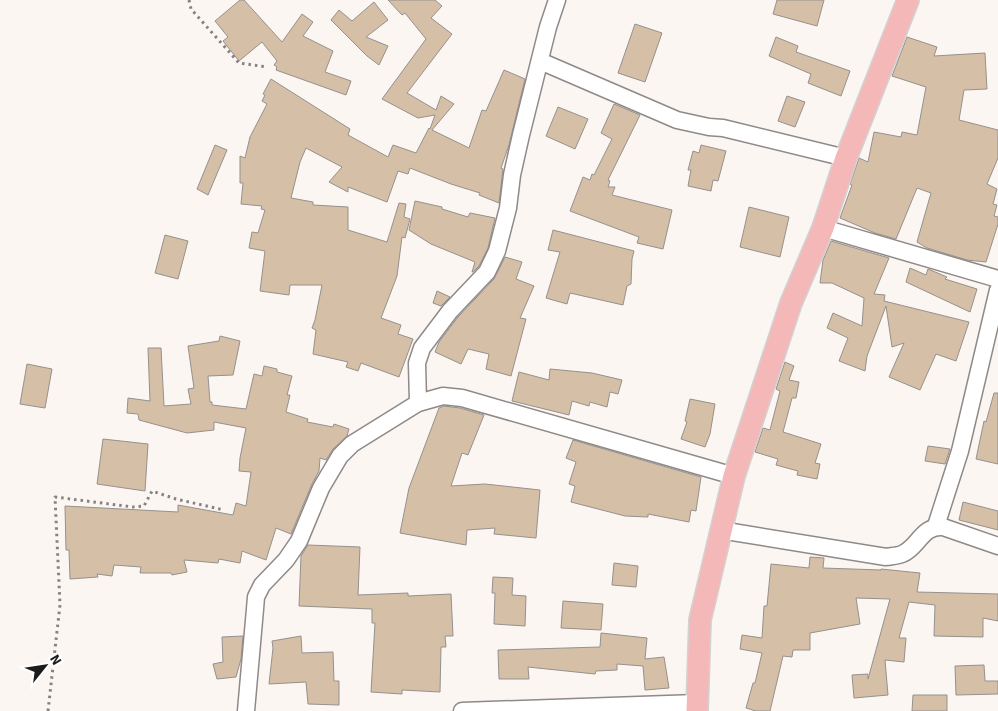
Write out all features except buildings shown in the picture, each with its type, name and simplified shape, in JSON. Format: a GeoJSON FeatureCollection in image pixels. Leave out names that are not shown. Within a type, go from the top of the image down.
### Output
{"type":"FeatureCollection","features":[{"type":"Feature","properties":{"kind":"main road"},"geometry":{"type":"LineString","coordinates":[[697,707],[700,620],[734,476],[791,303],[823,228],[846,158],[908,0]]}},
{"type":"Feature","properties":{"kind":"street"},"geometry":{"type":"LineString","coordinates":[[418,403],[417,363],[422,348],[450,311],[486,272],[497,251],[508,208],[512,175],[521,135],[548,27],[557,0]]}},
{"type":"Feature","properties":{"kind":"street"},"geometry":{"type":"LineString","coordinates":[[540,61],[690,124],[730,129],[846,158]]}},
{"type":"Feature","properties":{"kind":"street"},"geometry":{"type":"LineString","coordinates":[[823,228],[998,278]]}},
{"type":"Feature","properties":{"kind":"street"},"geometry":{"type":"LineString","coordinates":[[720,530],[886,557],[902,554],[911,548],[921,536],[936,526],[960,451],[998,290]]}},
{"type":"Feature","properties":{"kind":"street"},"geometry":{"type":"LineString","coordinates":[[246,711],[254,609],[256,597],[262,585],[286,560],[299,541],[321,488],[340,456],[352,444],[418,403],[443,396],[462,398],[734,476]]}},
{"type":"Feature","properties":{"kind":"street"},"geometry":{"type":"LineString","coordinates":[[936,526],[998,546]]}},
{"type":"Feature","properties":{"kind":"street"},"geometry":{"type":"LineString","coordinates":[[462,711],[697,707]]}},
{"type":"Feature","properties":{"kind":"path"},"geometry":{"type":"LineString","coordinates":[[189,0],[191,9],[239,63],[267,67]]}},
{"type":"Feature","properties":{"kind":"path"},"geometry":{"type":"LineString","coordinates":[[48,711],[60,605],[54,497],[133,507],[144,506],[152,490],[176,499],[224,510]]}}]}
